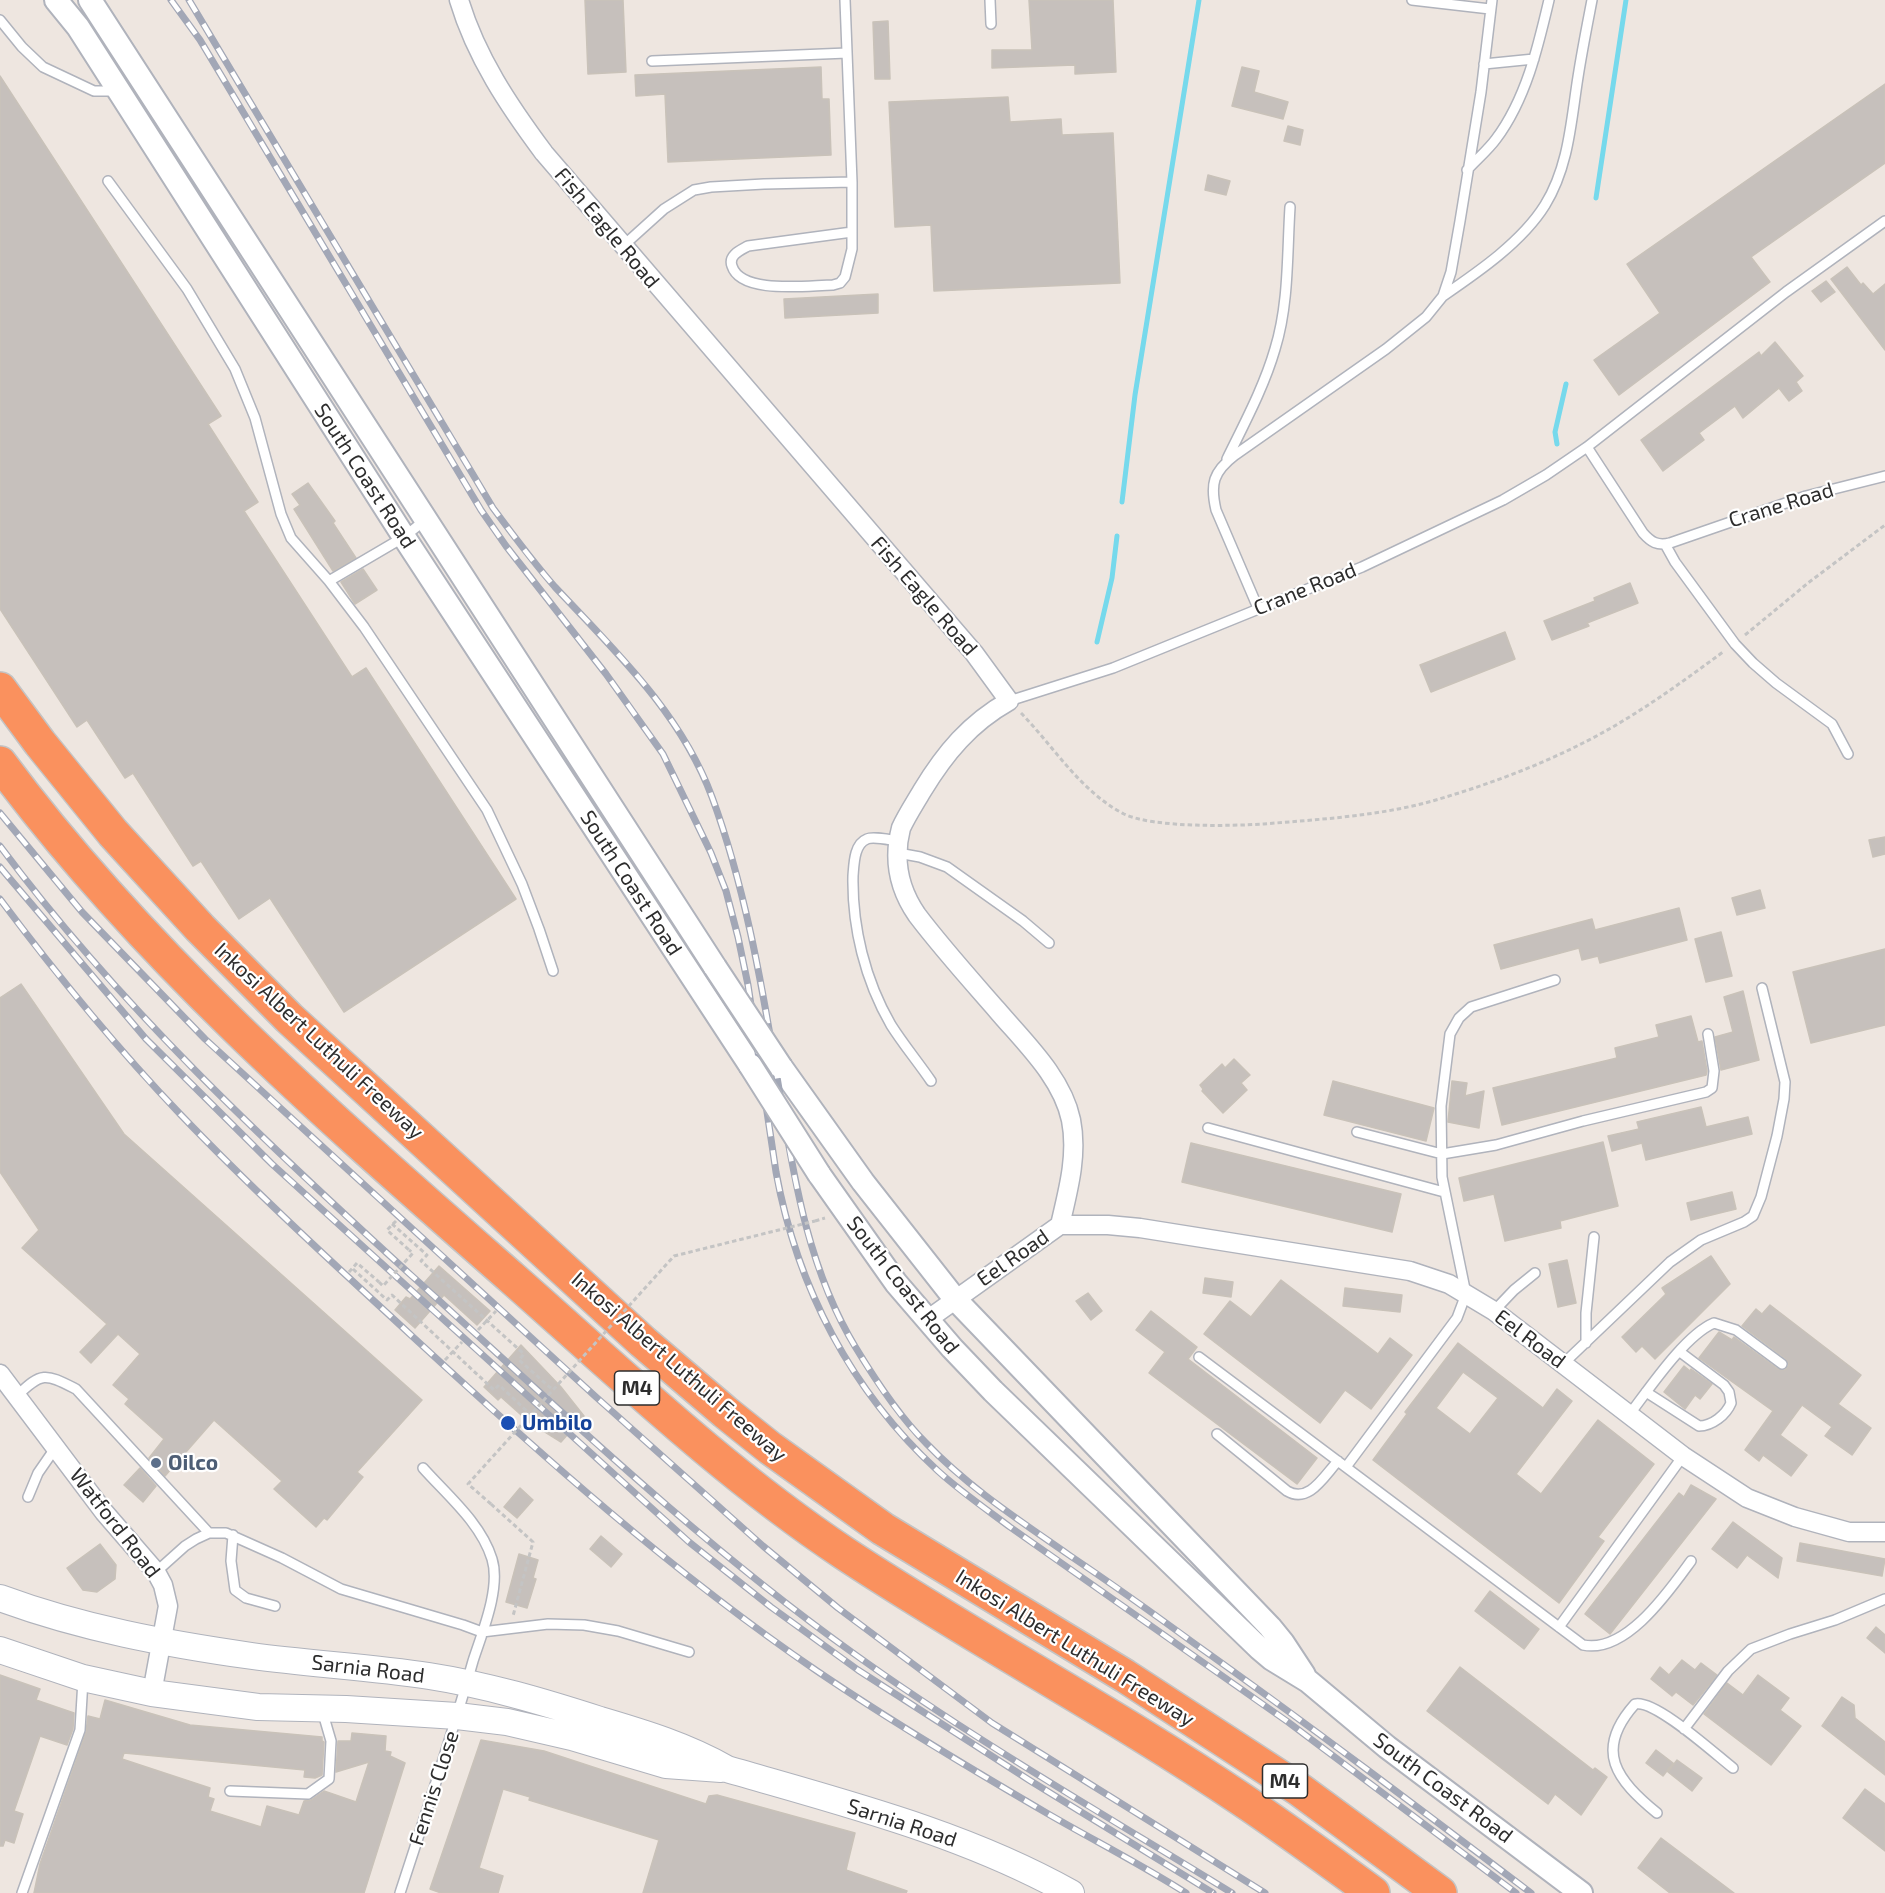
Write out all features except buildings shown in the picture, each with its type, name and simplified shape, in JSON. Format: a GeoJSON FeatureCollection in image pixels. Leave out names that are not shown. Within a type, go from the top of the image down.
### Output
{"type":"FeatureCollection","features":[{"type":"Feature","properties":{"kind":"highway","name":"Inkosi Albert Luthuli Freeway"},"geometry":{"type":"LineString","coordinates":[[0,689],[40,743],[113,833],[216,945],[306,1033],[643,1342],[725,1412],[770,1448],[883,1529],[1135,1682],[1324,1807],[1440,1893]]}},
{"type":"Feature","properties":{"kind":"highway","name":"Inkosi Albert Luthuli Freeway"},"geometry":{"type":"LineString","coordinates":[[0,763],[63,844],[224,1017],[394,1175],[694,1439],[766,1497],[843,1552],[1240,1798],[1373,1893]]}},
{"type":"Feature","properties":{"kind":"main road","name":"Sarnia Road"},"geometry":{"type":"LineString","coordinates":[[0,1598],[39,1613],[101,1629],[163,1641],[253,1656],[410,1673],[467,1683],[548,1703],[672,1742],[727,1769]]}},
{"type":"Feature","properties":{"kind":"main road","name":"Sarnia Road"},"geometry":{"type":"LineString","coordinates":[[0,1650],[83,1678],[152,1693],[258,1707],[321,1708],[457,1716],[507,1722],[572,1737],[666,1765],[727,1769],[911,1824],[965,1843],[1071,1893]]}},
{"type":"Feature","properties":{"kind":"street","name":"South Coast Road"},"geometry":{"type":"LineString","coordinates":[[56,0],[129,84],[426,519],[781,1067],[863,1182],[955,1299],[1270,1628],[1283,1643],[1308,1681]]}},
{"type":"Feature","properties":{"kind":"street","name":"South Coast Road"},"geometry":{"type":"LineString","coordinates":[[90,0],[129,84],[404,537],[819,1174],[890,1275],[927,1320],[993,1391],[1259,1648],[1272,1659],[1308,1681],[1387,1747],[1581,1893]]}},
{"type":"Feature","properties":{"kind":"street","name":"Fish Eagle Road"},"geometry":{"type":"LineString","coordinates":[[459,0],[474,41],[499,88],[544,153],[974,653],[1009,701]]}},
{"type":"Feature","properties":{"kind":"street"},"geometry":{"type":"LineString","coordinates":[[1009,701],[987,713],[969,728],[943,758],[904,822],[898,847],[898,870],[904,891],[917,915],[1022,1040],[1062,1094],[1071,1120],[1074,1155],[1060,1225]]}},
{"type":"Feature","properties":{"kind":"street","name":"Eel Road"},"geometry":{"type":"LineString","coordinates":[[927,1320],[1060,1225],[1140,1228],[1410,1271],[1449,1284],[1494,1311],[1683,1456],[1731,1489],[1765,1506],[1795,1517],[1849,1532],[1885,1532]]}},
{"type":"Feature","properties":{"kind":"street","name":"Watford Road"},"geometry":{"type":"LineString","coordinates":[[0,1374],[104,1512],[156,1572],[166,1594],[168,1606],[152,1693]]}},
{"type":"Feature","properties":{"kind":"lane"},"geometry":{"type":"LineString","coordinates":[[845,0],[852,182],[852,232],[850,262],[845,278],[838,284],[758,285],[745,281],[732,267],[734,256],[748,246],[852,232]]}},
{"type":"Feature","properties":{"kind":"lane"},"geometry":{"type":"LineString","coordinates":[[990,0],[991,24]]}},
{"type":"Feature","properties":{"kind":"lane"},"geometry":{"type":"LineString","coordinates":[[1412,0],[1491,5],[1484,64],[1451,272],[1443,296]]}},
{"type":"Feature","properties":{"kind":"lane"},"geometry":{"type":"LineString","coordinates":[[1467,170],[1495,140],[1508,121],[1534,59],[1549,0]]}},
{"type":"Feature","properties":{"kind":"lane"},"geometry":{"type":"LineString","coordinates":[[1226,462],[1386,349],[1426,317],[1443,296],[1476,274],[1524,230],[1544,207],[1557,183],[1570,137],[1592,0]]}},
{"type":"Feature","properties":{"kind":"lane"},"geometry":{"type":"LineString","coordinates":[[0,20],[22,47],[43,67],[94,91],[129,84]]}},
{"type":"Feature","properties":{"kind":"lane"},"geometry":{"type":"LineString","coordinates":[[652,61],[847,53]]}},
{"type":"Feature","properties":{"kind":"lane"},"geometry":{"type":"LineString","coordinates":[[1484,64],[1534,59]]}},
{"type":"Feature","properties":{"kind":"lane"},"geometry":{"type":"LineString","coordinates":[[108,181],[187,289],[234,369],[255,418],[281,514],[291,538],[364,627],[487,810],[522,884],[540,929],[553,971]]}},
{"type":"Feature","properties":{"kind":"lane"},"geometry":{"type":"LineString","coordinates":[[623,246],[663,209],[694,190],[764,184],[852,182]]}},
{"type":"Feature","properties":{"kind":"lane"},"geometry":{"type":"LineString","coordinates":[[1258,608],[1216,510],[1213,485],[1270,366],[1279,334],[1285,287],[1290,207]]}},
{"type":"Feature","properties":{"kind":"lane","name":"Crane Road"},"geometry":{"type":"LineString","coordinates":[[1009,701],[1113,669],[1362,567],[1470,517],[1546,475],[1587,447],[1786,292],[1885,221]]}},
{"type":"Feature","properties":{"kind":"lane"},"geometry":{"type":"LineString","coordinates":[[1587,447],[1643,533],[1652,542],[1665,544],[1675,562],[1735,644],[1768,676],[1832,724],[1848,754]]}},
{"type":"Feature","properties":{"kind":"lane","name":"Crane Road"},"geometry":{"type":"LineString","coordinates":[[1665,544],[1806,496],[1885,476]]}},
{"type":"Feature","properties":{"kind":"lane"},"geometry":{"type":"LineString","coordinates":[[329,582],[404,537],[426,519]]}},
{"type":"Feature","properties":{"kind":"lane"},"geometry":{"type":"LineString","coordinates":[[931,1081],[892,1025],[869,978],[863,960],[853,895],[854,865],[860,844],[872,838],[946,867],[1023,921],[1049,943]]}},
{"type":"Feature","properties":{"kind":"lane"},"geometry":{"type":"LineString","coordinates":[[1216,1434],[1287,1491],[1295,1495],[1304,1495],[1342,1464],[1457,1318],[1466,1294],[1444,1192],[1441,1117],[1447,1044],[1456,1022],[1471,1007],[1555,980]]}},
{"type":"Feature","properties":{"kind":"lane"},"geometry":{"type":"LineString","coordinates":[[1563,1364],[1670,1262],[1690,1246],[1753,1216],[1761,1197],[1777,1136],[1784,1091],[1782,1066],[1762,988]]}},
{"type":"Feature","properties":{"kind":"lane"},"geometry":{"type":"LineString","coordinates":[[1357,1132],[1442,1154],[1496,1145],[1582,1121],[1708,1091],[1713,1088],[1714,1078],[1708,1034]]}},
{"type":"Feature","properties":{"kind":"lane"},"geometry":{"type":"LineString","coordinates":[[1208,1128],[1444,1192]]}},
{"type":"Feature","properties":{"kind":"lane"},"geometry":{"type":"LineString","coordinates":[[1586,1343],[1586,1313],[1594,1237]]}},
{"type":"Feature","properties":{"kind":"lane"},"geometry":{"type":"LineString","coordinates":[[1494,1311],[1514,1290],[1535,1273]]}},
{"type":"Feature","properties":{"kind":"lane"},"geometry":{"type":"LineString","coordinates":[[1629,1415],[1662,1370],[1711,1324],[1718,1323],[1736,1330],[1782,1364]]}},
{"type":"Feature","properties":{"kind":"lane"},"geometry":{"type":"LineString","coordinates":[[1646,1392],[1699,1426],[1713,1422],[1726,1411],[1731,1403],[1727,1389],[1680,1352]]}},
{"type":"Feature","properties":{"kind":"lane"},"geometry":{"type":"LineString","coordinates":[[1199,1357],[1579,1644],[1585,1646],[1605,1644],[1623,1636],[1648,1613],[1691,1562]]}},
{"type":"Feature","properties":{"kind":"lane"},"geometry":{"type":"LineString","coordinates":[[17,1396],[35,1380],[45,1377],[55,1378],[76,1389],[209,1533]]}},
{"type":"Feature","properties":{"kind":"lane"},"geometry":{"type":"LineString","coordinates":[[28,1497],[38,1473],[56,1447]]}},
{"type":"Feature","properties":{"kind":"lane"},"geometry":{"type":"LineString","coordinates":[[1559,1627],[1683,1456]]}},
{"type":"Feature","properties":{"kind":"lane","name":"Fennis Close"},"geometry":{"type":"LineString","coordinates":[[400,1893],[467,1683],[490,1605],[494,1580],[492,1557],[482,1538],[466,1515],[423,1468]]}},
{"type":"Feature","properties":{"kind":"lane"},"geometry":{"type":"LineString","coordinates":[[156,1572],[184,1546],[209,1533],[226,1533],[341,1589],[482,1632],[548,1624],[584,1625],[618,1631],[689,1652]]}},
{"type":"Feature","properties":{"kind":"lane"},"geometry":{"type":"LineString","coordinates":[[233,1535],[231,1561],[235,1590],[246,1598],[275,1606]]}},
{"type":"Feature","properties":{"kind":"lane"},"geometry":{"type":"LineString","coordinates":[[1684,1729],[1728,1671],[1751,1649],[1835,1620],[1885,1599]]}},
{"type":"Feature","properties":{"kind":"lane"},"geometry":{"type":"LineString","coordinates":[[22,1893],[80,1730],[83,1678]]}},
{"type":"Feature","properties":{"kind":"lane"},"geometry":{"type":"LineString","coordinates":[[1657,1813],[1636,1795],[1617,1770],[1614,1753],[1617,1731],[1631,1709],[1638,1703],[1653,1707],[1733,1768]]}},
{"type":"Feature","properties":{"kind":"lane"},"geometry":{"type":"LineString","coordinates":[[230,1791],[308,1794],[329,1779],[331,1741],[321,1708]]}},
{"type":"Feature","properties":{"kind":"path"},"geometry":{"type":"LineString","coordinates":[[1009,701],[1085,785],[1102,800],[1126,815],[1159,822],[1240,826],[1339,817],[1394,809],[1438,799],[1501,777],[1549,759],[1608,729],[1674,687],[1735,644],[1808,583],[1885,525]]}},
{"type":"Feature","properties":{"kind":"path"},"geometry":{"type":"LineString","coordinates":[[510,1629],[533,1542],[468,1484],[674,1256],[826,1217]]}},
{"type":"Feature","properties":{"kind":"path"},"geometry":{"type":"LineString","coordinates":[[349,1272],[357,1263],[383,1286],[413,1254],[387,1230],[396,1221]]}},
{"type":"Feature","properties":{"kind":"path"},"geometry":{"type":"LineString","coordinates":[[392,1224],[427,1255],[421,1261],[524,1354],[519,1360],[553,1390]]}},
{"type":"Feature","properties":{"kind":"path"},"geometry":{"type":"LineString","coordinates":[[353,1269],[387,1300],[392,1295],[494,1390],[499,1385],[530,1414]]}},
{"type":"Feature","properties":{"kind":"path"},"geometry":{"type":"LineString","coordinates":[[478,1330],[496,1311]]}},
{"type":"Feature","properties":{"kind":"path"},"geometry":{"type":"LineString","coordinates":[[445,1360],[462,1342]]}},
{"type":"Feature","properties":{"kind":"waterway"},"geometry":{"type":"LineString","coordinates":[[1122,502],[1135,395],[1199,0]]}},
{"type":"Feature","properties":{"kind":"waterway"},"geometry":{"type":"LineString","coordinates":[[1596,198],[1626,0]]}},
{"type":"Feature","properties":{"kind":"waterway"},"geometry":{"type":"LineString","coordinates":[[1557,444],[1555,432],[1566,384]]}},
{"type":"Feature","properties":{"kind":"waterway"},"geometry":{"type":"LineString","coordinates":[[1097,642],[1112,578],[1117,536]]}},
{"type":"Feature","properties":{"kind":"railway"},"geometry":{"type":"LineString","coordinates":[[171,0],[200,40],[481,510],[506,546],[606,674],[663,754],[711,853],[726,891],[748,985],[776,1172],[785,1215],[814,1296],[832,1335],[854,1372],[907,1440],[955,1486],[1288,1722],[1516,1893]]}},
{"type":"Feature","properties":{"kind":"railway"},"geometry":{"type":"LineString","coordinates":[[189,0],[493,508],[547,578],[644,684],[665,711],[699,766],[723,830],[750,932],[795,1178],[812,1249],[839,1316],[856,1348],[888,1398],[926,1443],[977,1489],[1280,1705],[1531,1893]]}},
{"type":"Feature","properties":{"kind":"railway"},"geometry":{"type":"LineString","coordinates":[[0,813],[82,912],[205,1039],[596,1397],[763,1546],[838,1608],[992,1723],[1265,1893]]}},
{"type":"Feature","properties":{"kind":"railway"},"geometry":{"type":"LineString","coordinates":[[0,846],[94,962],[144,1017],[248,1123],[412,1276],[682,1518],[795,1610],[899,1685],[1040,1776],[1232,1893]]}},
{"type":"Feature","properties":{"kind":"railway"},"geometry":{"type":"LineString","coordinates":[[0,867],[146,1039],[272,1164],[689,1542],[771,1607],[858,1670],[1029,1780],[1213,1893]]}},
{"type":"Feature","properties":{"kind":"railway"},"geometry":{"type":"LineString","coordinates":[[0,899],[110,1037],[209,1144],[295,1228],[413,1337],[510,1425],[659,1553],[763,1633],[845,1690],[991,1780],[1186,1893]]}},
{"type":"Feature","properties":{"kind":"place","name":"Umbilo"},"geometry":{"type":"Point","coordinates":[508,1423]}},
{"type":"Feature","properties":{"kind":"place","name":"Oilco"},"geometry":{"type":"Point","coordinates":[156,1463]}}]}
